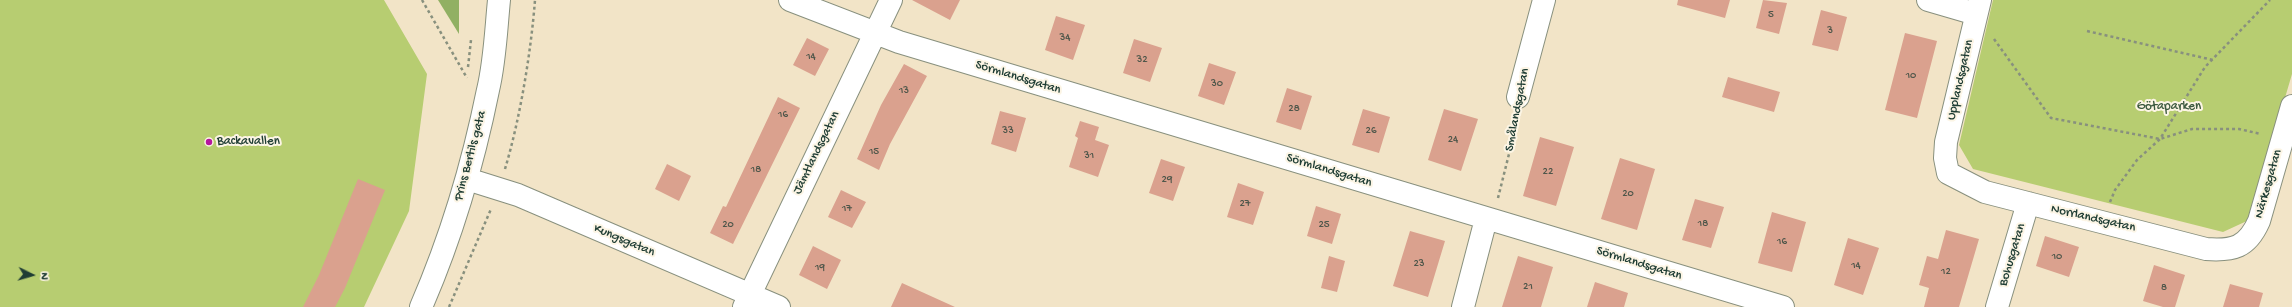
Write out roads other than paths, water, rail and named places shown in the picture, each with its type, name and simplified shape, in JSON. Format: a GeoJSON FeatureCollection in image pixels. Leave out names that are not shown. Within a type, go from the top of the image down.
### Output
{"type":"FeatureCollection","features":[{"type":"Feature","properties":{"kind":"street","name":"Prins Bertils gata"},"geometry":{"type":"LineString","coordinates":[[421,307],[437,270],[467,178],[489,89],[499,0]]}},
{"type":"Feature","properties":{"kind":"street","name":"Sörmlandsgatan"},"geometry":{"type":"LineString","coordinates":[[790,0],[875,33],[1489,220],[1783,307]]}},
{"type":"Feature","properties":{"kind":"street","name":"Jämtlandsgatan"},"geometry":{"type":"LineString","coordinates":[[747,301],[891,0]]}},
{"type":"Feature","properties":{"kind":"street","name":"Smålandsgatan"},"geometry":{"type":"LineString","coordinates":[[1518,97],[1544,0]]}},
{"type":"Feature","properties":{"kind":"street"},"geometry":{"type":"LineString","coordinates":[[1928,0],[1978,7]]}},
{"type":"Feature","properties":{"kind":"street","name":"Upplandsgatan"},"geometry":{"type":"LineString","coordinates":[[1946,161],[1946,142],[1978,7]]}},
{"type":"Feature","properties":{"kind":"street","name":"Närkesgatan"},"geometry":{"type":"LineString","coordinates":[[2250,238],[2259,222],[2292,106]]}},
{"type":"Feature","properties":{"kind":"street","name":"Norrlandsgatan"},"geometry":{"type":"LineString","coordinates":[[1946,161],[1948,173],[1986,192],[2206,249],[2224,250],[2240,246],[2250,238]]}},
{"type":"Feature","properties":{"kind":"street","name":"Kungsgatan"},"geometry":{"type":"LineString","coordinates":[[467,178],[518,195],[747,301],[779,307]]}},
{"type":"Feature","properties":{"kind":"street","name":"Bohusgatan"},"geometry":{"type":"LineString","coordinates":[[1997,307],[2028,203]]}},
{"type":"Feature","properties":{"kind":"street"},"geometry":{"type":"LineString","coordinates":[[1463,307],[1489,220]]}},
{"type":"Feature","properties":{"kind":"place","name":"Backavallen"},"geometry":{"type":"Point","coordinates":[209,142]}},
{"type":"Feature","properties":{"kind":"park label","name":"Götaparken"},"geometry":{"type":"Point","coordinates":[2169,107]}}]}
